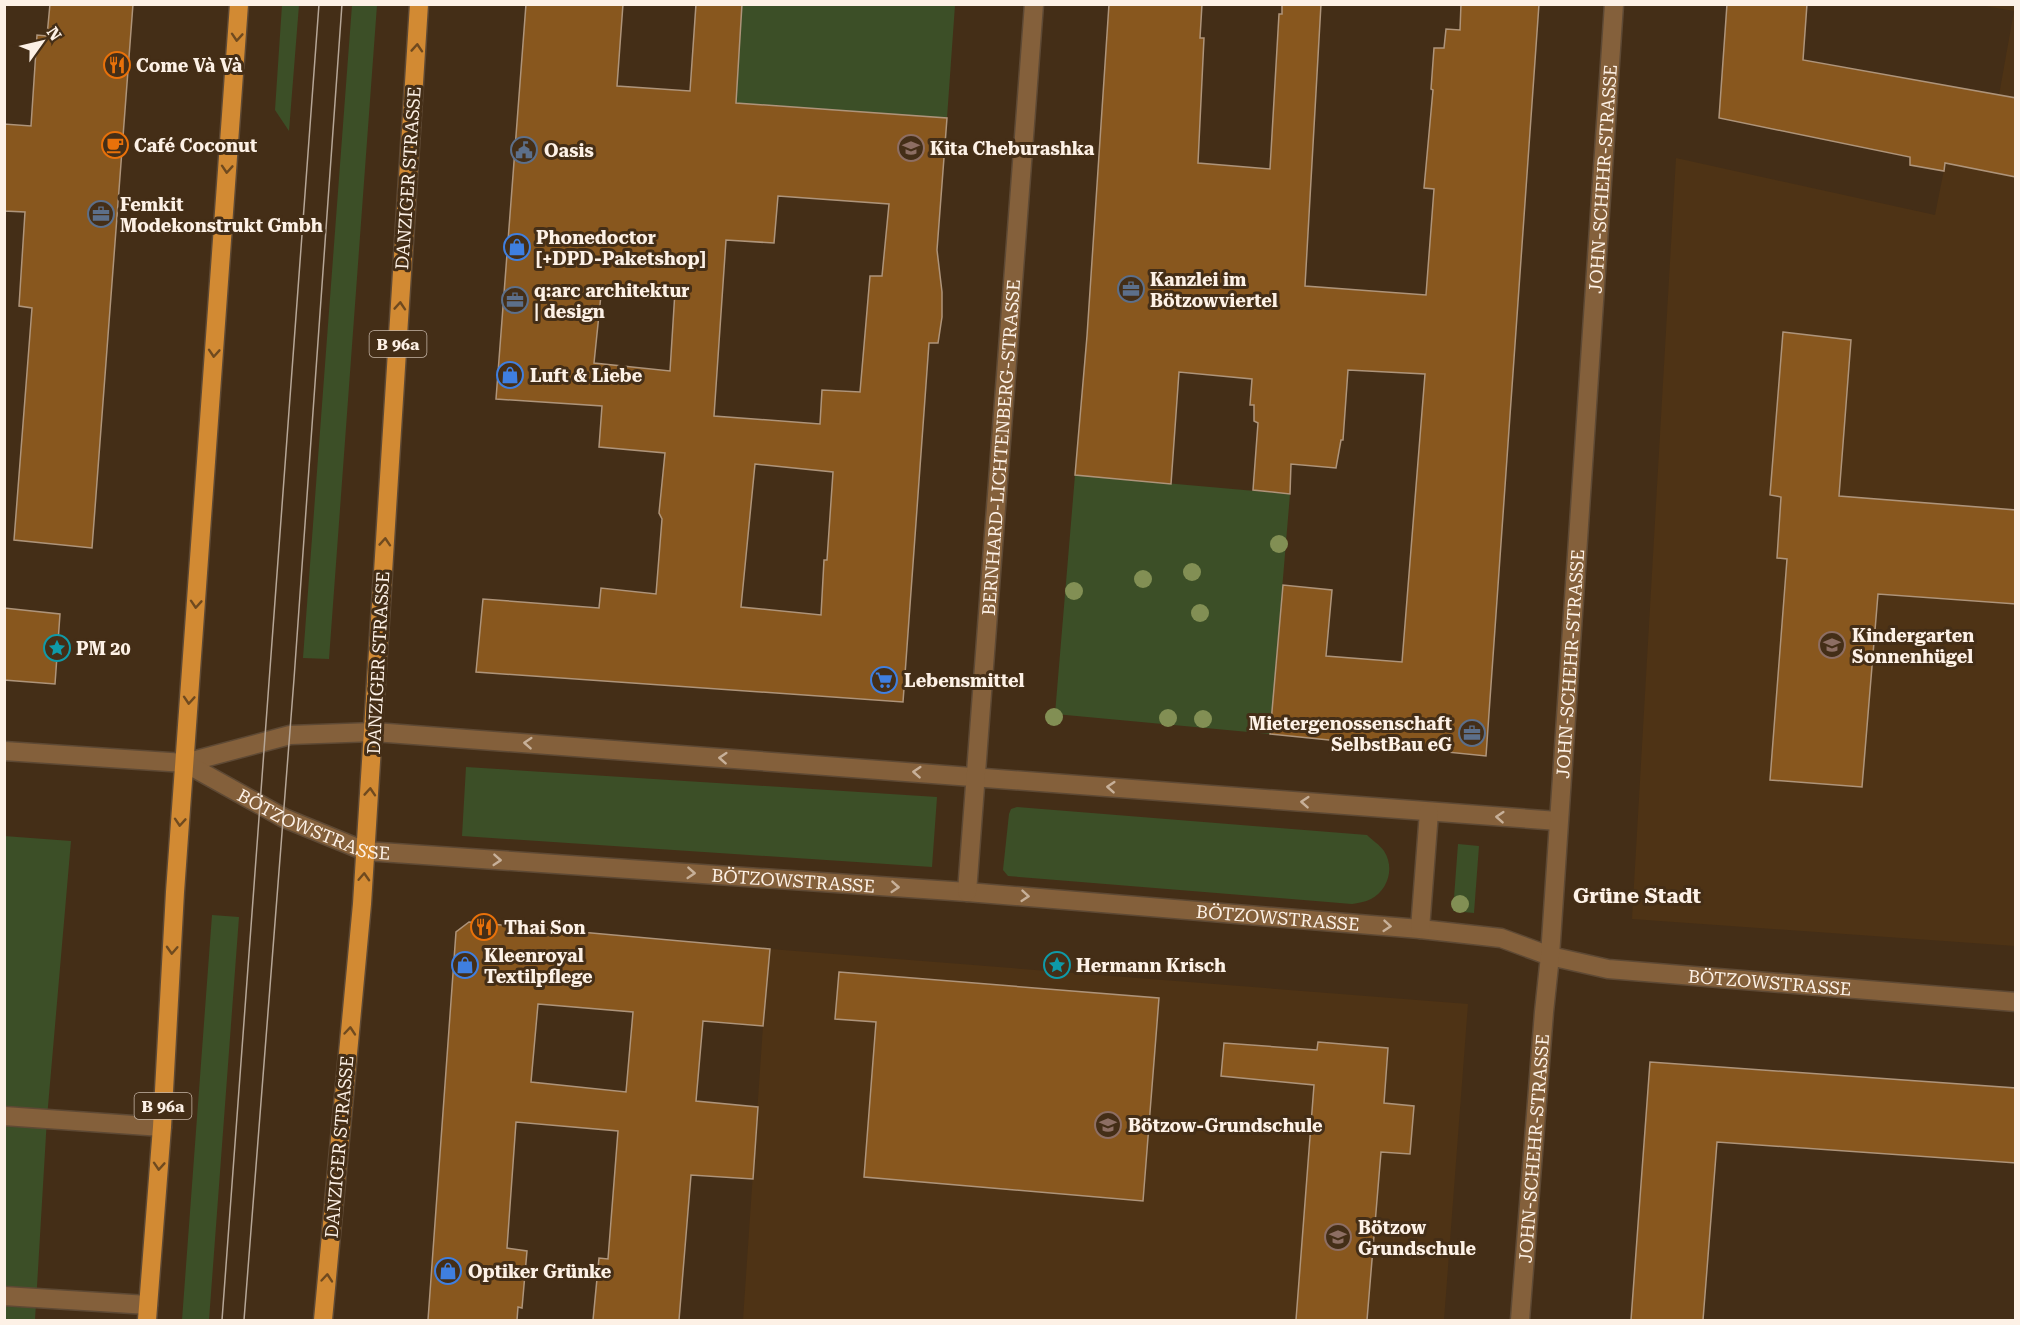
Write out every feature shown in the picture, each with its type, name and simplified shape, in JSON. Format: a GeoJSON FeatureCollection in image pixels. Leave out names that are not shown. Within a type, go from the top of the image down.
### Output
{"type":"FeatureCollection","features":[{"type":"Feature","properties":{"kind":"main road","name":"B 96a"},"geometry":{"type":"LineString","coordinates":[[148,1313],[239,4]]}},
{"type":"Feature","properties":{"kind":"main road","name":"DANZIGER STRASSE"},"geometry":{"type":"LineString","coordinates":[[323,1320],[362,904],[419,4]]}},
{"type":"Feature","properties":{"kind":"street","name":"BERNHARD-LICHTENBERG-STRASSE"},"geometry":{"type":"LineString","coordinates":[[967,892],[1034,4]]}},
{"type":"Feature","properties":{"kind":"street","name":"JOHN-SCHEHR-STRASSE"},"geometry":{"type":"LineString","coordinates":[[1520,1320],[1550,956],[1614,4]]}},
{"type":"Feature","properties":{"kind":"street","name":"BÖTZOWSTRASSE"},"geometry":{"type":"LineString","coordinates":[[4,751],[185,763],[290,735],[374,732],[1558,821]]}},
{"type":"Feature","properties":{"kind":"street","name":"BÖTZOWSTRASSE"},"geometry":{"type":"LineString","coordinates":[[185,763],[284,818],[365,851],[967,892],[1420,929],[1501,938],[1550,956],[1608,969],[2016,1002]]}},
{"type":"Feature","properties":{"kind":"street"},"geometry":{"type":"LineString","coordinates":[[1420,929],[1429,812]]}},
{"type":"Feature","properties":{"kind":"street"},"geometry":{"type":"LineString","coordinates":[[4,1116],[162,1126]]}},
{"type":"Feature","properties":{"kind":"street"},"geometry":{"type":"LineString","coordinates":[[4,1296],[148,1313]]}},
{"type":"Feature","properties":{"kind":"shaded area","name":"Kindergarten Sonnenhügel"},"geometry":{"type":"Polygon","coordinates":[[[1979,5],[2015,5],[2015,946],[1632,919],[1676,158],[1935,215],[1960,89],[1999,95],[2014,11],[1979,5]]]}},
{"type":"Feature","properties":{"kind":"shaded area","name":"Bötzow-Grundschule"},"geometry":{"type":"Polygon","coordinates":[[[770,949],[1468,1004],[1444,1320],[743,1320],[770,949]]]}},
{"type":"Feature","properties":{"kind":"green space"},"geometry":{"type":"Polygon","coordinates":[[[282,5],[299,5],[289,131],[275,110],[282,5]]]}},
{"type":"Feature","properties":{"kind":"green space"},"geometry":{"type":"Polygon","coordinates":[[[352,5],[377,5],[329,659],[303,658],[352,5]]]}},
{"type":"Feature","properties":{"kind":"green space"},"geometry":{"type":"Polygon","coordinates":[[[742,5],[955,5],[947,118],[736,103],[742,5]]]}},
{"type":"Feature","properties":{"kind":"green space"},"geometry":{"type":"Polygon","coordinates":[[[1075,475],[1290,494],[1270,734],[1055,714],[1075,475]]]}},
{"type":"Feature","properties":{"kind":"green space"},"geometry":{"type":"Polygon","coordinates":[[[466,767],[937,797],[932,867],[462,836],[466,767]]]}},
{"type":"Feature","properties":{"kind":"green space"},"geometry":{"type":"Polygon","coordinates":[[[1017,807],[1367,835],[1382,849],[1387,858],[1388,878],[1377,895],[1366,901],[1352,904],[1008,876],[1003,870],[1009,814],[1011,809],[1017,807]]]}},
{"type":"Feature","properties":{"kind":"green space"},"geometry":{"type":"Polygon","coordinates":[[[4,836],[71,841],[47,1118],[35,1320],[5,1320],[4,836]]]}},
{"type":"Feature","properties":{"kind":"green space"},"geometry":{"type":"Polygon","coordinates":[[[1458,844],[1479,846],[1474,913],[1453,911],[1458,844]]]}},
{"type":"Feature","properties":{"kind":"green space"},"geometry":{"type":"Polygon","coordinates":[[[212,915],[239,917],[209,1320],[182,1320],[212,915]]]}},
{"type":"Feature","properties":{"kind":"building"},"geometry":{"type":"Polygon","coordinates":[[[50,4],[133,4],[92,548],[14,540],[32,308],[19,306],[25,212],[4,211],[4,124],[31,126],[37,35],[47,36],[50,4]]]}},
{"type":"Feature","properties":{"kind":"building"},"geometry":{"type":"Polygon","coordinates":[[[526,4],[623,4],[617,86],[690,91],[696,4],[742,4],[736,103],[947,118],[937,250],[942,292],[942,317],[938,343],[929,343],[903,702],[476,672],[483,599],[599,608],[601,588],[656,594],[662,519],[659,513],[665,453],[599,447],[602,406],[496,399],[526,4]],[[778,196],[774,243],[726,240],[714,416],[820,424],[822,390],[860,392],[870,276],[882,276],[889,204],[778,196]],[[675,291],[601,295],[594,363],[670,371],[675,291]],[[755,464],[741,607],[821,615],[833,472],[755,464]]]}},
{"type":"Feature","properties":{"kind":"building"},"geometry":{"type":"Polygon","coordinates":[[[1109,4],[1202,4],[1200,38],[1204,38],[1198,163],[1270,169],[1279,14],[1282,14],[1282,4],[1321,4],[1305,286],[1426,295],[1434,189],[1424,188],[1433,90],[1431,89],[1434,48],[1444,48],[1446,29],[1460,30],[1461,4],[1539,4],[1486,756],[1270,734],[1283,585],[1332,590],[1326,656],[1402,662],[1425,374],[1348,370],[1343,440],[1341,440],[1336,468],[1291,464],[1290,494],[1253,490],[1258,423],[1254,421],[1254,405],[1250,405],[1252,379],[1179,372],[1171,484],[1075,475],[1087,336],[1109,4]]]}},
{"type":"Feature","properties":{"kind":"building"},"geometry":{"type":"Polygon","coordinates":[[[1727,4],[1807,4],[1803,60],[2016,98],[2016,177],[1945,163],[1944,171],[1910,165],[1910,157],[1719,118],[1727,4]]]}},
{"type":"Feature","properties":{"kind":"building"},"geometry":{"type":"Polygon","coordinates":[[[1783,332],[1851,340],[1839,496],[2016,510],[2016,604],[1878,594],[1862,787],[1770,780],[1787,559],[1777,558],[1781,497],[1770,495],[1783,332]]]}},
{"type":"Feature","properties":{"kind":"building"},"geometry":{"type":"Polygon","coordinates":[[[4,608],[60,614],[55,684],[4,680],[4,608]]]}},
{"type":"Feature","properties":{"kind":"building"},"geometry":{"type":"Polygon","coordinates":[[[469,922],[770,949],[763,1026],[703,1021],[696,1101],[758,1107],[753,1179],[691,1175],[679,1320],[593,1320],[599,1258],[608,1259],[618,1131],[516,1122],[507,1248],[527,1251],[522,1308],[518,1307],[517,1320],[428,1320],[456,932],[469,922]],[[538,1004],[531,1082],[626,1092],[633,1012],[538,1004]]]}},
{"type":"Feature","properties":{"kind":"building"},"geometry":{"type":"Polygon","coordinates":[[[839,972],[1159,998],[1143,1201],[864,1177],[876,1022],[835,1019],[839,972]]]}},
{"type":"Feature","properties":{"kind":"building","name":"Bötzow Grundschule"},"geometry":{"type":"Polygon","coordinates":[[[1318,1042],[1388,1048],[1384,1103],[1414,1106],[1410,1154],[1381,1152],[1367,1320],[1296,1320],[1314,1085],[1221,1076],[1224,1043],[1317,1050],[1318,1042]]]}},
{"type":"Feature","properties":{"kind":"building"},"geometry":{"type":"Polygon","coordinates":[[[1650,1062],[2016,1088],[2016,1163],[1717,1142],[1703,1320],[1631,1320],[1650,1062]]]}},
{"type":"Feature","properties":{"kind":"tram line"},"geometry":{"type":"LineString","coordinates":[[222,1320],[319,4]]}},
{"type":"Feature","properties":{"kind":"tram line"},"geometry":{"type":"LineString","coordinates":[[244,1320],[294,679],[342,4]]}},
{"type":"Feature","properties":{"kind":"place","name":"Come Và Và"},"geometry":{"type":"Point","coordinates":[117,65]}},
{"type":"Feature","properties":{"kind":"place","name":"Café Coconut"},"geometry":{"type":"Point","coordinates":[115,145]}},
{"type":"Feature","properties":{"kind":"place","name":"Kita Cheburashka"},"geometry":{"type":"Point","coordinates":[911,148]}},
{"type":"Feature","properties":{"kind":"place","name":"Oasis"},"geometry":{"type":"Point","coordinates":[524,150]}},
{"type":"Feature","properties":{"kind":"place","name":"Femkit Modekonstrukt Gmbh"},"geometry":{"type":"Point","coordinates":[101,214]}},
{"type":"Feature","properties":{"kind":"place","name":"Phonedoctor [+DPD-Paketshop]"},"geometry":{"type":"Point","coordinates":[517,247]}},
{"type":"Feature","properties":{"kind":"place","name":"Kanzlei im Bötzowviertel"},"geometry":{"type":"Point","coordinates":[1131,289]}},
{"type":"Feature","properties":{"kind":"place","name":"q:arc architektur | design"},"geometry":{"type":"Point","coordinates":[515,300]}},
{"type":"Feature","properties":{"kind":"place","name":"Luft & Liebe"},"geometry":{"type":"Point","coordinates":[510,375]}},
{"type":"Feature","properties":{"kind":"place","name":"Kindergarten Sonnenhügel"},"geometry":{"type":"Point","coordinates":[1832,645]}},
{"type":"Feature","properties":{"kind":"place","name":"PM 20"},"geometry":{"type":"Point","coordinates":[57,648]}},
{"type":"Feature","properties":{"kind":"place","name":"Lebensmittel"},"geometry":{"type":"Point","coordinates":[884,680]}},
{"type":"Feature","properties":{"kind":"place","name":"Mietergenossenschaft SelbstBau eG"},"geometry":{"type":"Point","coordinates":[1472,733]}},
{"type":"Feature","properties":{"kind":"place","name":"Thai Son"},"geometry":{"type":"Point","coordinates":[484,927]}},
{"type":"Feature","properties":{"kind":"place","name":"Kleenroyal Textilpflege"},"geometry":{"type":"Point","coordinates":[465,965]}},
{"type":"Feature","properties":{"kind":"place","name":"Hermann Krisch"},"geometry":{"type":"Point","coordinates":[1057,965]}},
{"type":"Feature","properties":{"kind":"place","name":"Bötzow-Grundschule"},"geometry":{"type":"Point","coordinates":[1108,1125]}},
{"type":"Feature","properties":{"kind":"place","name":"Bötzow Grundschule"},"geometry":{"type":"Point","coordinates":[1338,1237]}},
{"type":"Feature","properties":{"kind":"place","name":"Optiker Grünke"},"geometry":{"type":"Point","coordinates":[448,1271]}},
{"type":"Feature","properties":{"kind":"district","name":"Grüne Stadt"},"geometry":{"type":"Point","coordinates":[1637,896]}}]}
